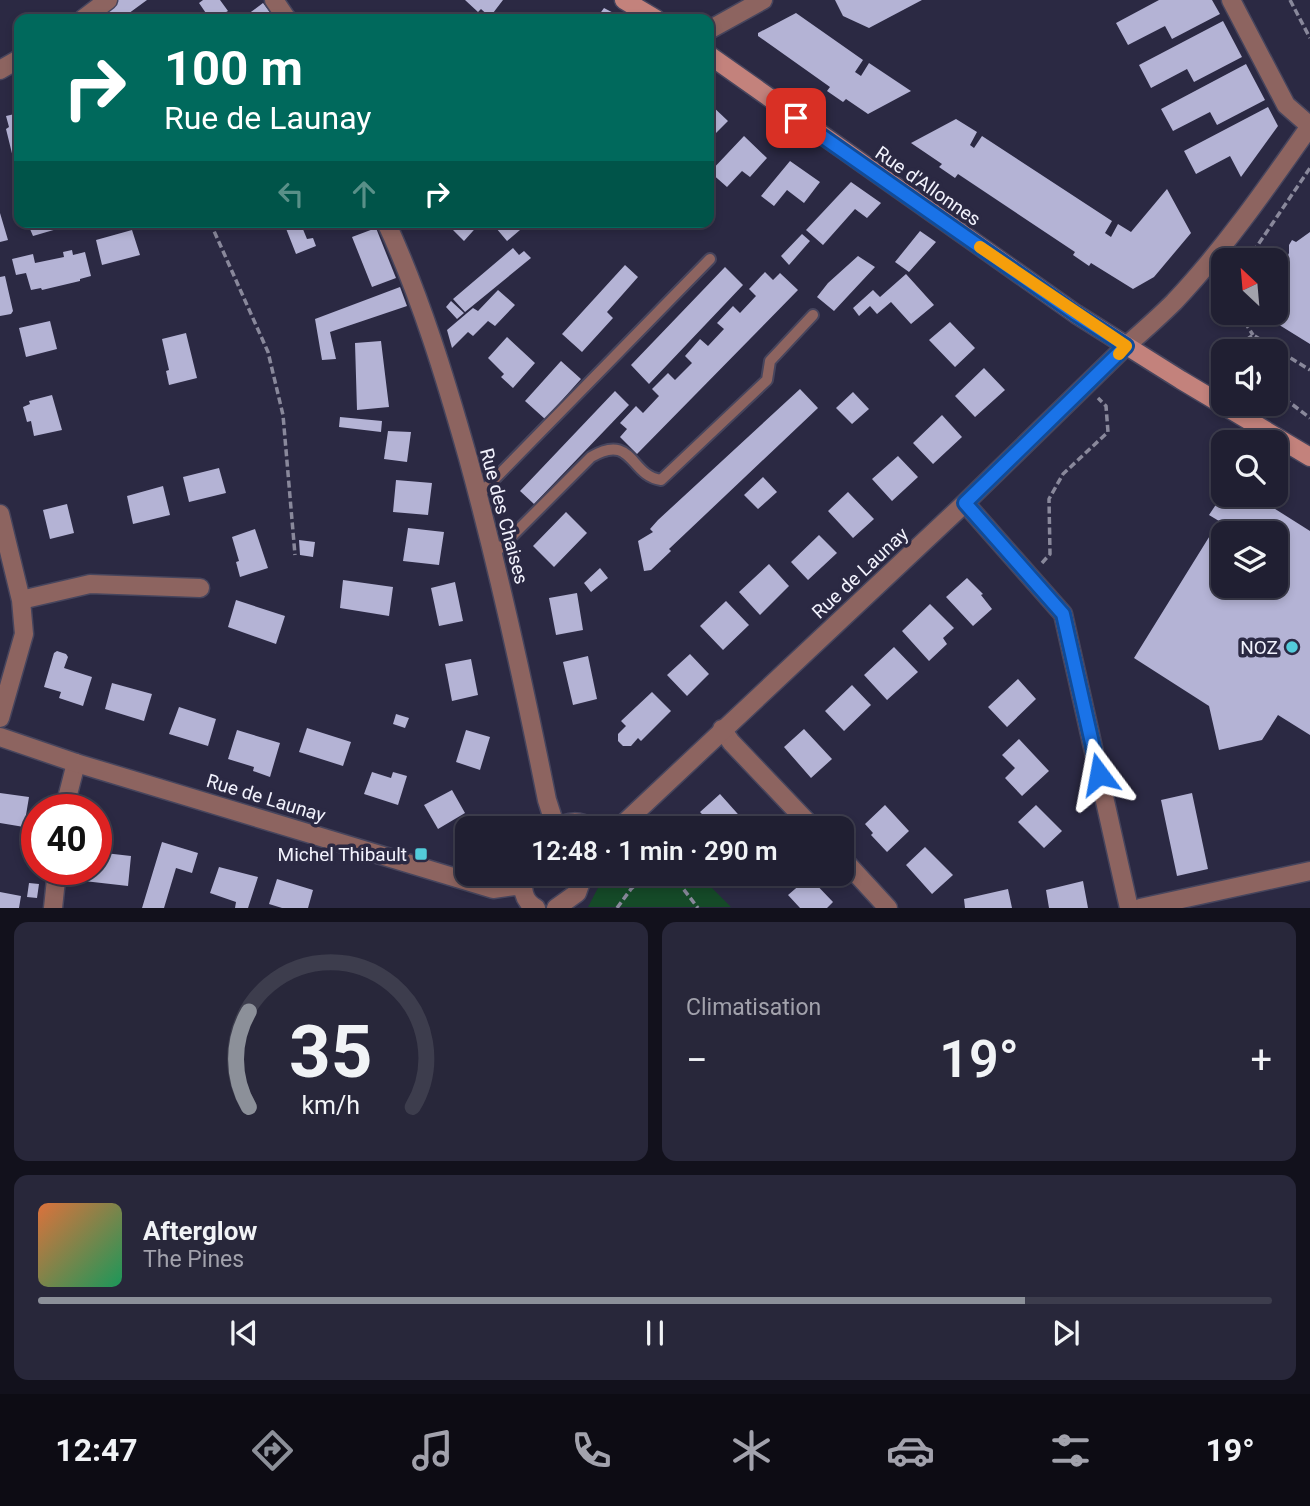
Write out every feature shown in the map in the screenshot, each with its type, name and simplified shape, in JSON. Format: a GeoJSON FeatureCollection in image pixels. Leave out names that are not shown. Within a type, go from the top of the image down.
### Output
{"type":"FeatureCollection","features":[{"type":"Feature","properties":{"kind":"main road"},"geometry":{"type":"LineString","coordinates":[[624,0],[648,14]]}},
{"type":"Feature","properties":{"kind":"main road","name":"Rue d'Allonnes"},"geometry":{"type":"LineString","coordinates":[[714,59],[1035,286],[1126,346],[1310,457]]}},
{"type":"Feature","properties":{"kind":"street"},"geometry":{"type":"LineString","coordinates":[[90,14],[108,0]]}},
{"type":"Feature","properties":{"kind":"street"},"geometry":{"type":"LineString","coordinates":[[714,27],[763,0]]}},
{"type":"Feature","properties":{"kind":"street"},"geometry":{"type":"LineString","coordinates":[[1231,0],[1286,105],[1310,126]]}},
{"type":"Feature","properties":{"kind":"street","name":"Rue de Launay"},"geometry":{"type":"LineString","coordinates":[[631,816],[965,503],[1173,303],[1261,195],[1310,126]]}},
{"type":"Feature","properties":{"kind":"street","name":"Rue des Chaises"},"geometry":{"type":"LineString","coordinates":[[389,228],[407,268],[443,370],[494,554],[553,816]]}},
{"type":"Feature","properties":{"kind":"street"},"geometry":{"type":"LineString","coordinates":[[965,503],[1063,614],[1129,908]]}},
{"type":"Feature","properties":{"kind":"street"},"geometry":{"type":"LineString","coordinates":[[0,514],[21,600],[24,634],[0,718]]}},
{"type":"Feature","properties":{"kind":"street"},"geometry":{"type":"LineString","coordinates":[[21,600],[90,584],[200,588]]}},
{"type":"Feature","properties":{"kind":"street"},"geometry":{"type":"LineString","coordinates":[[722,729],[802,816]]}},
{"type":"Feature","properties":{"kind":"street","name":"Rue de Launay"},"geometry":{"type":"LineString","coordinates":[[0,737],[76,763],[455,877]]}},
{"type":"Feature","properties":{"kind":"street"},"geometry":{"type":"LineString","coordinates":[[68,794],[76,763]]}},
{"type":"Feature","properties":{"kind":"street"},"geometry":{"type":"LineString","coordinates":[[1140,908],[1310,870]]}},
{"type":"Feature","properties":{"kind":"street"},"geometry":{"type":"LineString","coordinates":[[854,871],[888,908]]}},
{"type":"Feature","properties":{"kind":"street"},"geometry":{"type":"LineString","coordinates":[[53,908],[55,885]]}},
{"type":"Feature","properties":{"kind":"street","name":"Rue de Launay"},"geometry":{"type":"LineString","coordinates":[[484,886],[494,889],[503,886]]}},
{"type":"Feature","properties":{"kind":"street","name":"Rue de Launay"},"geometry":{"type":"LineString","coordinates":[[524,886],[525,897],[531,906],[536,908]]}},
{"type":"Feature","properties":{"kind":"street"},"geometry":{"type":"LineString","coordinates":[[556,908],[577,893],[579,886]]}},
{"type":"Feature","properties":{"kind":"lane"},"geometry":{"type":"LineString","coordinates":[[478,496],[710,259]]}},
{"type":"Feature","properties":{"kind":"lane"},"geometry":{"type":"LineString","coordinates":[[494,554],[591,457],[603,450],[611,448],[625,452],[652,479],[661,480],[767,380],[770,361],[813,315]]}},
{"type":"Feature","properties":{"kind":"path"},"geometry":{"type":"LineString","coordinates":[[1290,0],[1310,38]]}},
{"type":"Feature","properties":{"kind":"path"},"geometry":{"type":"LineString","coordinates":[[1256,248],[1310,168]]}},
{"type":"Feature","properties":{"kind":"path"},"geometry":{"type":"LineString","coordinates":[[213,228],[268,352],[283,415],[295,555]]}},
{"type":"Feature","properties":{"kind":"path"},"geometry":{"type":"LineString","coordinates":[[1247,326],[1253,335],[1310,370]]}},
{"type":"Feature","properties":{"kind":"path"},"geometry":{"type":"LineString","coordinates":[[1247,339],[1253,335]]}},
{"type":"Feature","properties":{"kind":"path"},"geometry":{"type":"LineString","coordinates":[[1030,577],[1050,554],[1049,499],[1063,474],[1108,432],[1106,406],[1086,387]]}},
{"type":"Feature","properties":{"kind":"path"},"geometry":{"type":"LineString","coordinates":[[1288,401],[1310,418]]}},
{"type":"Feature","properties":{"kind":"path"},"geometry":{"type":"LineString","coordinates":[[617,908],[634,886]]}},
{"type":"Feature","properties":{"kind":"path"},"geometry":{"type":"LineString","coordinates":[[681,886],[698,908]]}},
{"type":"Feature","properties":{"kind":"green space"},"geometry":{"type":"Polygon","coordinates":[[[599,886],[710,886],[731,907],[588,907],[599,886]]]}},
{"type":"Feature","properties":{"kind":"building"},"geometry":{"type":"Polygon","coordinates":[[[117,0],[147,0],[128,14],[97,14],[117,0]]]}},
{"type":"Feature","properties":{"kind":"building"},"geometry":{"type":"Polygon","coordinates":[[[203,0],[220,0],[228,11],[223,14],[207,14],[199,3],[203,0]]]}},
{"type":"Feature","properties":{"kind":"building"},"geometry":{"type":"Polygon","coordinates":[[[465,0],[503,0],[492,14],[487,14],[481,9],[478,12],[465,0]]]}},
{"type":"Feature","properties":{"kind":"building"},"geometry":{"type":"Polygon","coordinates":[[[835,0],[922,0],[869,28],[843,16],[835,0]]]}},
{"type":"Feature","properties":{"kind":"building"},"geometry":{"type":"Polygon","coordinates":[[[1159,0],[1212,0],[1220,14],[1172,39],[1165,26],[1128,45],[1116,23],[1159,0]]]}},
{"type":"Feature","properties":{"kind":"building"},"geometry":{"type":"Polygon","coordinates":[[[263,3],[271,14],[248,14],[263,3]]]}},
{"type":"Feature","properties":{"kind":"building"},"geometry":{"type":"Polygon","coordinates":[[[604,8],[615,14],[600,14],[604,8]]]}},
{"type":"Feature","properties":{"kind":"building"},"geometry":{"type":"Polygon","coordinates":[[[796,13],[863,60],[855,72],[861,76],[869,63],[911,91],[868,114],[846,99],[843,102],[827,91],[830,87],[758,36],[758,33],[796,13]]]}},
{"type":"Feature","properties":{"kind":"building"},"geometry":{"type":"Polygon","coordinates":[[[1223,21],[1242,57],[1194,82],[1187,69],[1151,88],[1139,65],[1223,21]]]}},
{"type":"Feature","properties":{"kind":"building"},"geometry":{"type":"Polygon","coordinates":[[[1246,64],[1265,100],[1217,125],[1210,112],[1173,131],[1161,109],[1246,64]]]}},
{"type":"Feature","properties":{"kind":"building"},"geometry":{"type":"Polygon","coordinates":[[[1268,107],[1278,126],[1241,177],[1230,156],[1196,174],[1184,151],[1268,107]]]}},
{"type":"Feature","properties":{"kind":"building"},"geometry":{"type":"Polygon","coordinates":[[[714,108],[728,121],[714,135],[714,108]]]}},
{"type":"Feature","properties":{"kind":"building"},"geometry":{"type":"Polygon","coordinates":[[[14,114],[14,162],[6,129],[9,127],[6,116],[14,114]]]}},
{"type":"Feature","properties":{"kind":"building"},"geometry":{"type":"Polygon","coordinates":[[[956,119],[977,132],[970,145],[974,148],[982,136],[1112,221],[1105,233],[1111,237],[1118,224],[1131,232],[1167,189],[1191,233],[1154,277],[1133,289],[1091,263],[1089,266],[1073,255],[1075,252],[958,174],[955,178],[939,167],[942,164],[911,143],[956,119]]]}},
{"type":"Feature","properties":{"kind":"building"},"geometry":{"type":"Polygon","coordinates":[[[744,136],[767,158],[750,177],[742,171],[727,187],[714,176],[714,168],[744,136]]]}},
{"type":"Feature","properties":{"kind":"building"},"geometry":{"type":"Polygon","coordinates":[[[790,161],[820,182],[804,203],[787,190],[774,206],[761,196],[790,161]]]}},
{"type":"Feature","properties":{"kind":"building"},"geometry":{"type":"Polygon","coordinates":[[[851,182],[881,203],[867,218],[855,209],[823,245],[806,230],[851,182]]]}},
{"type":"Feature","properties":{"kind":"building"},"geometry":{"type":"Polygon","coordinates":[[[0,213],[8,240],[0,242],[0,213]]]}},
{"type":"Feature","properties":{"kind":"building"},"geometry":{"type":"Polygon","coordinates":[[[30,228],[57,228],[57,229],[33,236],[30,228]]]}},
{"type":"Feature","properties":{"kind":"building"},"geometry":{"type":"Polygon","coordinates":[[[286,228],[302,228],[307,239],[313,238],[316,246],[296,254],[286,228]]]}},
{"type":"Feature","properties":{"kind":"building"},"geometry":{"type":"Polygon","coordinates":[[[376,228],[396,278],[372,287],[352,237],[376,228]]]}},
{"type":"Feature","properties":{"kind":"building"},"geometry":{"type":"Polygon","coordinates":[[[454,228],[476,228],[464,241],[453,230],[454,228]]]}},
{"type":"Feature","properties":{"kind":"building"},"geometry":{"type":"Polygon","coordinates":[[[496,228],[518,228],[520,230],[507,241],[496,228]]]}},
{"type":"Feature","properties":{"kind":"building"},"geometry":{"type":"Polygon","coordinates":[[[132,230],[140,255],[102,265],[96,240],[132,230]]]}},
{"type":"Feature","properties":{"kind":"building"},"geometry":{"type":"Polygon","coordinates":[[[920,231],[936,242],[909,272],[895,262],[920,231]]]}},
{"type":"Feature","properties":{"kind":"building"},"geometry":{"type":"Polygon","coordinates":[[[1310,232],[1310,344],[1281,326],[1288,326],[1288,255],[1292,240],[1296,242],[1310,232]]]}},
{"type":"Feature","properties":{"kind":"building"},"geometry":{"type":"Polygon","coordinates":[[[802,234],[810,241],[789,265],[781,256],[802,234]]]}},
{"type":"Feature","properties":{"kind":"building"},"geometry":{"type":"Polygon","coordinates":[[[513,248],[519,255],[524,251],[531,258],[465,312],[453,299],[513,248]]]}},
{"type":"Feature","properties":{"kind":"building"},"geometry":{"type":"Polygon","coordinates":[[[72,250],[73,255],[85,252],[91,276],[42,290],[31,290],[26,273],[16,275],[12,259],[33,254],[35,263],[64,257],[63,252],[72,250]]]}},
{"type":"Feature","properties":{"kind":"building"},"geometry":{"type":"Polygon","coordinates":[[[858,256],[875,267],[834,311],[817,297],[828,283],[858,256]]]}},
{"type":"Feature","properties":{"kind":"building"},"geometry":{"type":"Polygon","coordinates":[[[625,265],[638,277],[607,312],[613,318],[582,352],[562,334],[625,265]]]}},
{"type":"Feature","properties":{"kind":"building"},"geometry":{"type":"Polygon","coordinates":[[[725,267],[743,285],[649,384],[631,365],[725,267]]]}},
{"type":"Feature","properties":{"kind":"building"},"geometry":{"type":"Polygon","coordinates":[[[765,272],[773,280],[780,273],[798,290],[637,454],[620,437],[627,429],[620,423],[636,406],[643,413],[659,396],[652,389],[668,373],[675,380],[692,363],[685,356],[700,339],[708,346],[724,329],[717,323],[733,306],[740,313],[756,296],[749,289],[765,272]]]}},
{"type":"Feature","properties":{"kind":"building"},"geometry":{"type":"Polygon","coordinates":[[[906,274],[934,305],[911,324],[891,302],[877,314],[870,306],[859,316],[853,308],[873,290],[880,297],[906,274]]]}},
{"type":"Feature","properties":{"kind":"building"},"geometry":{"type":"Polygon","coordinates":[[[5,276],[13,311],[0,316],[0,277],[5,276]]]}},
{"type":"Feature","properties":{"kind":"building"},"geometry":{"type":"Polygon","coordinates":[[[400,287],[407,306],[330,332],[336,359],[322,360],[315,319],[400,287]]]}},
{"type":"Feature","properties":{"kind":"building"},"geometry":{"type":"Polygon","coordinates":[[[498,290],[515,305],[495,326],[488,321],[473,336],[468,332],[452,348],[447,330],[473,308],[478,311],[498,290]]]}},
{"type":"Feature","properties":{"kind":"building"},"geometry":{"type":"Polygon","coordinates":[[[451,301],[464,313],[457,319],[446,307],[451,301]]]}},
{"type":"Feature","properties":{"kind":"building"},"geometry":{"type":"Polygon","coordinates":[[[50,321],[57,349],[26,357],[19,328],[50,321]]]}},
{"type":"Feature","properties":{"kind":"building"},"geometry":{"type":"Polygon","coordinates":[[[950,322],[975,348],[955,367],[929,340],[950,322]]]}},
{"type":"Feature","properties":{"kind":"building"},"geometry":{"type":"Polygon","coordinates":[[[186,333],[197,378],[169,385],[166,371],[169,370],[162,339],[186,333]]]}},
{"type":"Feature","properties":{"kind":"building"},"geometry":{"type":"Polygon","coordinates":[[[507,337],[535,363],[513,388],[501,377],[504,374],[488,358],[507,337]]]}},
{"type":"Feature","properties":{"kind":"building"},"geometry":{"type":"Polygon","coordinates":[[[381,341],[389,407],[357,410],[355,343],[381,341]]]}},
{"type":"Feature","properties":{"kind":"building"},"geometry":{"type":"Polygon","coordinates":[[[561,361],[581,379],[545,419],[525,401],[561,361]]]}},
{"type":"Feature","properties":{"kind":"building"},"geometry":{"type":"Polygon","coordinates":[[[984,368],[1005,390],[975,417],[955,396],[984,368]]]}},
{"type":"Feature","properties":{"kind":"building"},"geometry":{"type":"Polygon","coordinates":[[[800,389],[818,408],[669,549],[671,551],[651,570],[644,571],[638,541],[653,532],[650,529],[658,520],[800,389]]]}},
{"type":"Feature","properties":{"kind":"building"},"geometry":{"type":"Polygon","coordinates":[[[615,391],[629,405],[534,504],[520,491],[615,391]]]}},
{"type":"Feature","properties":{"kind":"building"},"geometry":{"type":"Polygon","coordinates":[[[853,392],[869,409],[852,424],[836,408],[853,392]]]}},
{"type":"Feature","properties":{"kind":"building"},"geometry":{"type":"Polygon","coordinates":[[[52,395],[62,430],[34,436],[31,421],[27,422],[23,407],[30,404],[29,401],[52,395]]]}},
{"type":"Feature","properties":{"kind":"building"},"geometry":{"type":"Polygon","coordinates":[[[942,415],[962,437],[933,464],[913,443],[942,415]]]}},
{"type":"Feature","properties":{"kind":"building"},"geometry":{"type":"Polygon","coordinates":[[[340,417],[382,421],[381,432],[339,427],[340,417]]]}},
{"type":"Feature","properties":{"kind":"building"},"geometry":{"type":"Polygon","coordinates":[[[388,431],[411,432],[407,462],[384,459],[388,431]]]}},
{"type":"Feature","properties":{"kind":"building"},"geometry":{"type":"Polygon","coordinates":[[[898,456],[918,477],[892,501],[872,479],[898,456]]]}},
{"type":"Feature","properties":{"kind":"building"},"geometry":{"type":"Polygon","coordinates":[[[219,468],[226,493],[189,502],[183,477],[219,468]]]}},
{"type":"Feature","properties":{"kind":"building"},"geometry":{"type":"Polygon","coordinates":[[[763,477],[777,492],[758,509],[744,495],[763,477]]]}},
{"type":"Feature","properties":{"kind":"building"},"geometry":{"type":"Polygon","coordinates":[[[396,480],[432,483],[428,515],[393,512],[396,480]]]}},
{"type":"Feature","properties":{"kind":"building"},"geometry":{"type":"Polygon","coordinates":[[[163,486],[170,515],[133,524],[127,496],[163,486]]]}},
{"type":"Feature","properties":{"kind":"building"},"geometry":{"type":"Polygon","coordinates":[[[848,492],[874,519],[853,538],[828,511],[848,492]]]}},
{"type":"Feature","properties":{"kind":"building"},"geometry":{"type":"Polygon","coordinates":[[[67,504],[74,533],[50,539],[43,510],[67,504]]]}},
{"type":"Feature","properties":{"kind":"building"},"geometry":{"type":"Polygon","coordinates":[[[1214,507],[1272,507],[1310,531],[1310,735],[1278,715],[1262,740],[1219,750],[1209,706],[1134,658],[1211,534],[1211,598],[1288,598],[1288,521],[1219,521],[1209,515],[1214,507]]]}},
{"type":"Feature","properties":{"kind":"building"},"geometry":{"type":"Polygon","coordinates":[[[566,512],[587,533],[554,567],[533,546],[566,512]]]}},
{"type":"Feature","properties":{"kind":"building"},"geometry":{"type":"Polygon","coordinates":[[[408,528],[444,532],[439,565],[403,561],[408,528]]]}},
{"type":"Feature","properties":{"kind":"building"},"geometry":{"type":"Polygon","coordinates":[[[255,529],[268,568],[240,577],[236,562],[239,561],[232,537],[255,529]]]}},
{"type":"Feature","properties":{"kind":"building"},"geometry":{"type":"Polygon","coordinates":[[[819,535],[837,553],[808,580],[791,562],[819,535]]]}},
{"type":"Feature","properties":{"kind":"building"},"geometry":{"type":"Polygon","coordinates":[[[299,540],[315,542],[313,557],[300,555],[299,540]]]}},
{"type":"Feature","properties":{"kind":"building"},"geometry":{"type":"Polygon","coordinates":[[[769,564],[789,586],[760,615],[739,592],[769,564]]]}},
{"type":"Feature","properties":{"kind":"building"},"geometry":{"type":"Polygon","coordinates":[[[600,568],[608,578],[591,592],[584,583],[600,568]]]}},
{"type":"Feature","properties":{"kind":"building"},"geometry":{"type":"Polygon","coordinates":[[[967,578],[983,594],[981,595],[992,609],[973,626],[946,597],[967,578]]]}},
{"type":"Feature","properties":{"kind":"building"},"geometry":{"type":"Polygon","coordinates":[[[343,580],[393,587],[389,616],[340,608],[343,580]]]}},
{"type":"Feature","properties":{"kind":"building"},"geometry":{"type":"Polygon","coordinates":[[[455,582],[463,621],[439,626],[431,588],[455,582]]]}},
{"type":"Feature","properties":{"kind":"building"},"geometry":{"type":"Polygon","coordinates":[[[577,593],[583,630],[556,635],[549,598],[577,593]]]}},
{"type":"Feature","properties":{"kind":"building"},"geometry":{"type":"Polygon","coordinates":[[[236,600],[285,616],[276,644],[228,627],[236,600]]]}},
{"type":"Feature","properties":{"kind":"building"},"geometry":{"type":"Polygon","coordinates":[[[726,601],[749,625],[723,650],[700,626],[726,601]]]}},
{"type":"Feature","properties":{"kind":"building"},"geometry":{"type":"Polygon","coordinates":[[[930,604],[954,628],[943,638],[947,644],[929,661],[902,631],[930,604]]]}},
{"type":"Feature","properties":{"kind":"building"},"geometry":{"type":"Polygon","coordinates":[[[894,647],[918,672],[887,700],[864,675],[894,647]]]}},
{"type":"Feature","properties":{"kind":"building"},"geometry":{"type":"Polygon","coordinates":[[[57,651],[68,657],[64,668],[92,677],[83,706],[59,698],[61,692],[44,687],[54,653],[57,651]]]}},
{"type":"Feature","properties":{"kind":"building"},"geometry":{"type":"Polygon","coordinates":[[[690,654],[709,674],[687,696],[667,675],[690,654]]]}},
{"type":"Feature","properties":{"kind":"building"},"geometry":{"type":"Polygon","coordinates":[[[588,656],[597,699],[573,705],[563,662],[588,656]]]}},
{"type":"Feature","properties":{"kind":"building"},"geometry":{"type":"Polygon","coordinates":[[[471,659],[478,695],[452,701],[445,664],[471,659]]]}},
{"type":"Feature","properties":{"kind":"building"},"geometry":{"type":"Polygon","coordinates":[[[1018,679],[1036,699],[1007,727],[988,707],[1018,679]]]}},
{"type":"Feature","properties":{"kind":"building"},"geometry":{"type":"Polygon","coordinates":[[[112,683],[152,694],[144,721],[105,709],[112,683]]]}},
{"type":"Feature","properties":{"kind":"building"},"geometry":{"type":"Polygon","coordinates":[[[852,685],[871,705],[844,731],[825,711],[852,685]]]}},
{"type":"Feature","properties":{"kind":"building"},"geometry":{"type":"Polygon","coordinates":[[[652,692],[671,711],[641,741],[638,738],[631,746],[623,746],[618,741],[618,734],[626,726],[621,721],[652,692]]]}},
{"type":"Feature","properties":{"kind":"building"},"geometry":{"type":"Polygon","coordinates":[[[179,707],[216,719],[208,746],[169,734],[179,707]]]}},
{"type":"Feature","properties":{"kind":"building"},"geometry":{"type":"Polygon","coordinates":[[[396,714],[409,718],[405,728],[393,724],[396,714]]]}},
{"type":"Feature","properties":{"kind":"building"},"geometry":{"type":"Polygon","coordinates":[[[307,728],[351,742],[343,766],[299,752],[307,728]]]}},
{"type":"Feature","properties":{"kind":"building"},"geometry":{"type":"Polygon","coordinates":[[[804,729],[832,759],[811,778],[784,747],[804,729]]]}},
{"type":"Feature","properties":{"kind":"building"},"geometry":{"type":"Polygon","coordinates":[[[237,730],[280,743],[270,777],[253,771],[254,767],[228,759],[237,730]]]}},
{"type":"Feature","properties":{"kind":"building"},"geometry":{"type":"Polygon","coordinates":[[[466,730],[490,737],[480,770],[456,762],[466,730]]]}},
{"type":"Feature","properties":{"kind":"building"},"geometry":{"type":"Polygon","coordinates":[[[1019,739],[1049,771],[1022,796],[1005,778],[1015,768],[1002,755],[1019,739]]]}},
{"type":"Feature","properties":{"kind":"building"},"geometry":{"type":"Polygon","coordinates":[[[372,772],[391,778],[393,772],[407,776],[398,805],[364,794],[372,772]]]}},
{"type":"Feature","properties":{"kind":"building"},"geometry":{"type":"Polygon","coordinates":[[[452,790],[465,813],[455,816],[455,819],[438,829],[424,805],[452,790]]]}},
{"type":"Feature","properties":{"kind":"building"},"geometry":{"type":"Polygon","coordinates":[[[0,793],[21,796],[21,826],[0,823],[0,793]]]}},
{"type":"Feature","properties":{"kind":"building"},"geometry":{"type":"Polygon","coordinates":[[[1192,793],[1208,869],[1177,876],[1161,800],[1192,793]]]}},
{"type":"Feature","properties":{"kind":"building"},"geometry":{"type":"Polygon","coordinates":[[[720,794],[740,816],[704,816],[700,812],[720,794]]]}},
{"type":"Feature","properties":{"kind":"building"},"geometry":{"type":"Polygon","coordinates":[[[885,805],[909,831],[887,852],[865,824],[885,805]]]}},
{"type":"Feature","properties":{"kind":"building"},"geometry":{"type":"Polygon","coordinates":[[[1036,805],[1062,831],[1044,848],[1018,822],[1036,805]]]}},
{"type":"Feature","properties":{"kind":"building"},"geometry":{"type":"Polygon","coordinates":[[[162,842],[198,853],[192,873],[176,868],[164,908],[142,908],[162,842]]]}},
{"type":"Feature","properties":{"kind":"building"},"geometry":{"type":"Polygon","coordinates":[[[925,847],[953,875],[932,894],[906,865],[925,847]]]}},
{"type":"Feature","properties":{"kind":"building"},"geometry":{"type":"Polygon","coordinates":[[[112,854],[131,856],[128,886],[112,884],[112,854]]]}},
{"type":"Feature","properties":{"kind":"building"},"geometry":{"type":"Polygon","coordinates":[[[219,867],[258,877],[248,908],[235,908],[236,902],[210,893],[219,867]]]}},
{"type":"Feature","properties":{"kind":"building"},"geometry":{"type":"Polygon","coordinates":[[[277,879],[313,890],[308,908],[282,908],[269,904],[277,879]]]}},
{"type":"Feature","properties":{"kind":"building"},"geometry":{"type":"Polygon","coordinates":[[[1083,881],[1088,908],[1049,908],[1046,890],[1083,881]]]}},
{"type":"Feature","properties":{"kind":"building"},"geometry":{"type":"Polygon","coordinates":[[[29,885],[39,885],[37,898],[27,897],[29,885]]]}},
{"type":"Feature","properties":{"kind":"building"},"geometry":{"type":"Polygon","coordinates":[[[798,886],[818,886],[833,902],[827,908],[800,908],[788,895],[798,886]]]}},
{"type":"Feature","properties":{"kind":"building"},"geometry":{"type":"Polygon","coordinates":[[[1008,889],[1012,908],[965,908],[964,899],[1008,889]]]}},
{"type":"Feature","properties":{"kind":"building"},"geometry":{"type":"Polygon","coordinates":[[[0,892],[21,896],[19,908],[0,908],[0,892]]]}},
{"type":"Feature","properties":{"kind":"slow traffic"},"geometry":{"type":"LineString","coordinates":[[980,247],[1126,346],[1119,354]]}},
{"type":"Feature","properties":{"kind":"place","name":"NOZ"},"geometry":{"type":"Point","coordinates":[1292,647]}},
{"type":"Feature","properties":{"kind":"place","name":"Michel Thibault"},"geometry":{"type":"Point","coordinates":[421,854]}},
{"type":"Feature","properties":{"kind":"route"},"geometry":{"type":"LineString","coordinates":[[796,118],[1126,346],[965,503],[1063,614],[1099,774]]}}]}
